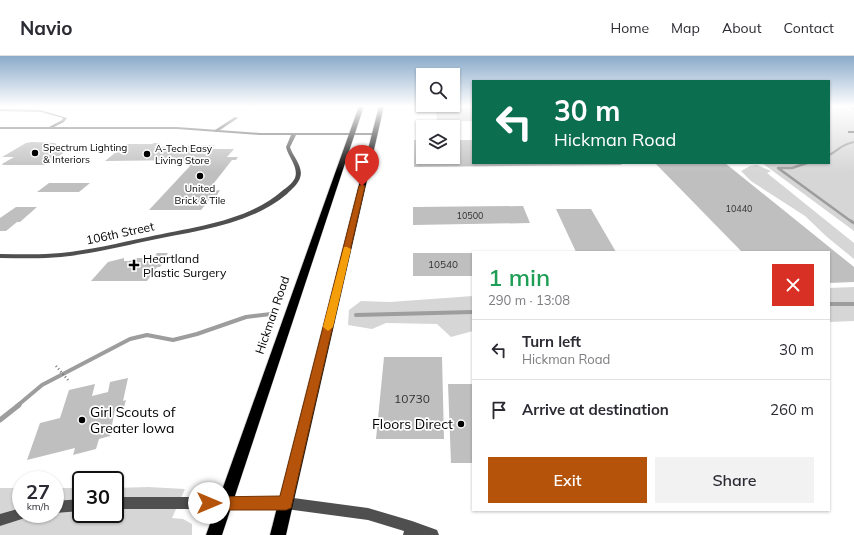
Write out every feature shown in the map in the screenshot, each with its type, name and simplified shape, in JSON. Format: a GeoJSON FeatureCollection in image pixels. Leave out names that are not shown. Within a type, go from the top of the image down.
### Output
{"type":"FeatureCollection","features":[{"type":"Feature","properties":{"kind":"main road","name":"Hickman Road"},"geometry":{"type":"LineString","coordinates":[[214,535],[354,128]]}},
{"type":"Feature","properties":{"kind":"main road"},"geometry":{"type":"LineString","coordinates":[[278,535],[376,128]]}},
{"type":"Feature","properties":{"kind":"street"},"geometry":{"type":"LineString","coordinates":[[182,128],[294,135],[375,134]]}},
{"type":"Feature","properties":{"kind":"street","name":"106th Street"},"geometry":{"type":"LineString","coordinates":[[0,256],[60,255],[90,251],[217,224],[243,216],[273,202],[292,186],[299,172],[297,162],[290,154],[288,147],[294,135]]}},
{"type":"Feature","properties":{"kind":"street"},"geometry":{"type":"LineString","coordinates":[[124,503],[286,503],[368,514],[411,531],[432,535]]}},
{"type":"Feature","properties":{"kind":"street"},"geometry":{"type":"LineString","coordinates":[[0,520],[12,517]]}},
{"type":"Feature","properties":{"kind":"lane"},"geometry":{"type":"LineString","coordinates":[[216,131],[220,128]]}},
{"type":"Feature","properties":{"kind":"lane"},"geometry":{"type":"LineString","coordinates":[[849,132],[854,132]]}},
{"type":"Feature","properties":{"kind":"path"},"geometry":{"type":"LineString","coordinates":[[56,366],[68,380]]}},
{"type":"Feature","properties":{"kind":"shaded area"},"geometry":{"type":"Polygon","coordinates":[[[830,128],[854,128],[854,231],[763,164],[830,164],[830,128]]]}},
{"type":"Feature","properties":{"kind":"shaded area"},"geometry":{"type":"Polygon","coordinates":[[[757,165],[771,171],[767,173],[854,243],[854,259],[827,237],[805,216],[751,181],[741,171],[750,166],[757,165]]]}},
{"type":"Feature","properties":{"kind":"shaded area"},"geometry":{"type":"Polygon","coordinates":[[[854,287],[854,321],[830,322],[830,288],[854,287]]]}},
{"type":"Feature","properties":{"kind":"shaded area"},"geometry":{"type":"Polygon","coordinates":[[[472,296],[472,331],[451,337],[437,324],[386,323],[372,329],[348,325],[349,310],[361,301],[390,302],[472,296]]]}},
{"type":"Feature","properties":{"kind":"shaded area"},"geometry":{"type":"Polygon","coordinates":[[[148,487],[185,489],[172,518],[183,519],[192,524],[192,535],[0,535],[0,488],[12,488],[12,523],[64,523],[64,488],[72,488],[72,523],[124,523],[124,488],[148,487]]]}},
{"type":"Feature","properties":{"kind":"building"},"geometry":{"type":"Polygon","coordinates":[[[414,140],[416,140],[416,164],[460,164],[460,140],[472,140],[472,164],[622,165],[414,167],[414,140]]]}},
{"type":"Feature","properties":{"kind":"building","name":"Spectrum Lighting & Interiors"},"geometry":{"type":"Polygon","coordinates":[[[26,143],[55,143],[58,146],[62,145],[65,147],[61,148],[63,150],[68,150],[45,165],[2,164],[14,157],[2,157],[26,143]]]}},
{"type":"Feature","properties":{"kind":"building"},"geometry":{"type":"Polygon","coordinates":[[[161,143],[154,147],[215,145],[209,149],[234,149],[227,157],[238,157],[236,160],[232,160],[207,192],[220,190],[217,195],[213,195],[201,210],[149,210],[190,166],[182,160],[105,161],[126,144],[161,143]]]}},
{"type":"Feature","properties":{"kind":"building"},"geometry":{"type":"Polygon","coordinates":[[[656,164],[726,164],[854,267],[854,282],[830,283],[830,251],[741,251],[656,164]]]}},
{"type":"Feature","properties":{"kind":"building"},"geometry":{"type":"Polygon","coordinates":[[[49,183],[90,183],[79,192],[37,192],[49,183]]]}},
{"type":"Feature","properties":{"kind":"building"},"geometry":{"type":"Polygon","coordinates":[[[523,206],[530,223],[413,225],[413,207],[523,206]]]}},
{"type":"Feature","properties":{"kind":"building"},"geometry":{"type":"Polygon","coordinates":[[[16,207],[37,207],[20,222],[17,222],[6,231],[0,231],[0,218],[16,207]]]}},
{"type":"Feature","properties":{"kind":"building"},"geometry":{"type":"Polygon","coordinates":[[[556,209],[591,209],[615,251],[576,251],[556,209]]]}},
{"type":"Feature","properties":{"kind":"building","name":"Heartland Plastic Surgery"},"geometry":{"type":"Polygon","coordinates":[[[157,253],[168,253],[164,259],[167,259],[160,267],[157,267],[147,281],[91,281],[108,262],[124,258],[124,261],[129,261],[137,258],[153,258],[157,253]]]}},
{"type":"Feature","properties":{"kind":"building"},"geometry":{"type":"Polygon","coordinates":[[[413,253],[472,253],[472,276],[413,276],[413,253]]]}},
{"type":"Feature","properties":{"kind":"building"},"geometry":{"type":"Polygon","coordinates":[[[384,357],[442,357],[444,439],[376,439],[384,357]]]}},
{"type":"Feature","properties":{"kind":"building","name":"Girl Scouts of Greater Iowa"},"geometry":{"type":"Polygon","coordinates":[[[128,378],[123,401],[126,400],[124,407],[115,409],[110,436],[99,439],[96,449],[73,455],[75,448],[27,460],[40,423],[60,418],[69,390],[95,384],[92,396],[108,392],[110,382],[128,378]]]}},
{"type":"Feature","properties":{"kind":"building","name":"Floors Direct"},"geometry":{"type":"Polygon","coordinates":[[[448,384],[472,384],[472,463],[451,463],[448,384]]]}},
{"type":"Feature","properties":{"kind":"waterway"},"geometry":{"type":"LineString","coordinates":[[830,154],[843,146],[854,142]]}},
{"type":"Feature","properties":{"kind":"waterway"},"geometry":{"type":"LineString","coordinates":[[804,164],[792,168],[778,168],[852,222]]}},
{"type":"Feature","properties":{"kind":"waterway"},"geometry":{"type":"LineString","coordinates":[[830,304],[854,304]]}},
{"type":"Feature","properties":{"kind":"waterway"},"geometry":{"type":"LineString","coordinates":[[356,315],[472,312]]}},
{"type":"Feature","properties":{"kind":"waterway"},"geometry":{"type":"LineString","coordinates":[[17,406],[42,385],[130,339],[147,335],[173,340],[197,334],[246,317],[271,314]]}},
{"type":"Feature","properties":{"kind":"waterway"},"geometry":{"type":"LineString","coordinates":[[0,420],[19,405]]}},
{"type":"Feature","properties":{"kind":"slow traffic"},"geometry":{"type":"LineString","coordinates":[[328,327],[347,249]]}},
{"type":"Feature","properties":{"kind":"place","name":"Spectrum Lighting & Interiors"},"geometry":{"type":"Point","coordinates":[35,153]}},
{"type":"Feature","properties":{"kind":"place","name":"A-Tech Easy Living Store"},"geometry":{"type":"Point","coordinates":[147,154]}},
{"type":"Feature","properties":{"kind":"place","name":"United Brick & Tile"},"geometry":{"type":"Point","coordinates":[200,176]}},
{"type":"Feature","properties":{"kind":"place","name":"Heartland Plastic Surgery"},"geometry":{"type":"Point","coordinates":[134,265]}},
{"type":"Feature","properties":{"kind":"place","name":"Girl Scouts of Greater Iowa"},"geometry":{"type":"Point","coordinates":[82,420]}},
{"type":"Feature","properties":{"kind":"place","name":"Floors Direct"},"geometry":{"type":"Point","coordinates":[461,424]}},
{"type":"Feature","properties":{"kind":"route"},"geometry":{"type":"LineString","coordinates":[[209,503],[286,503],[362,186]]}}]}
